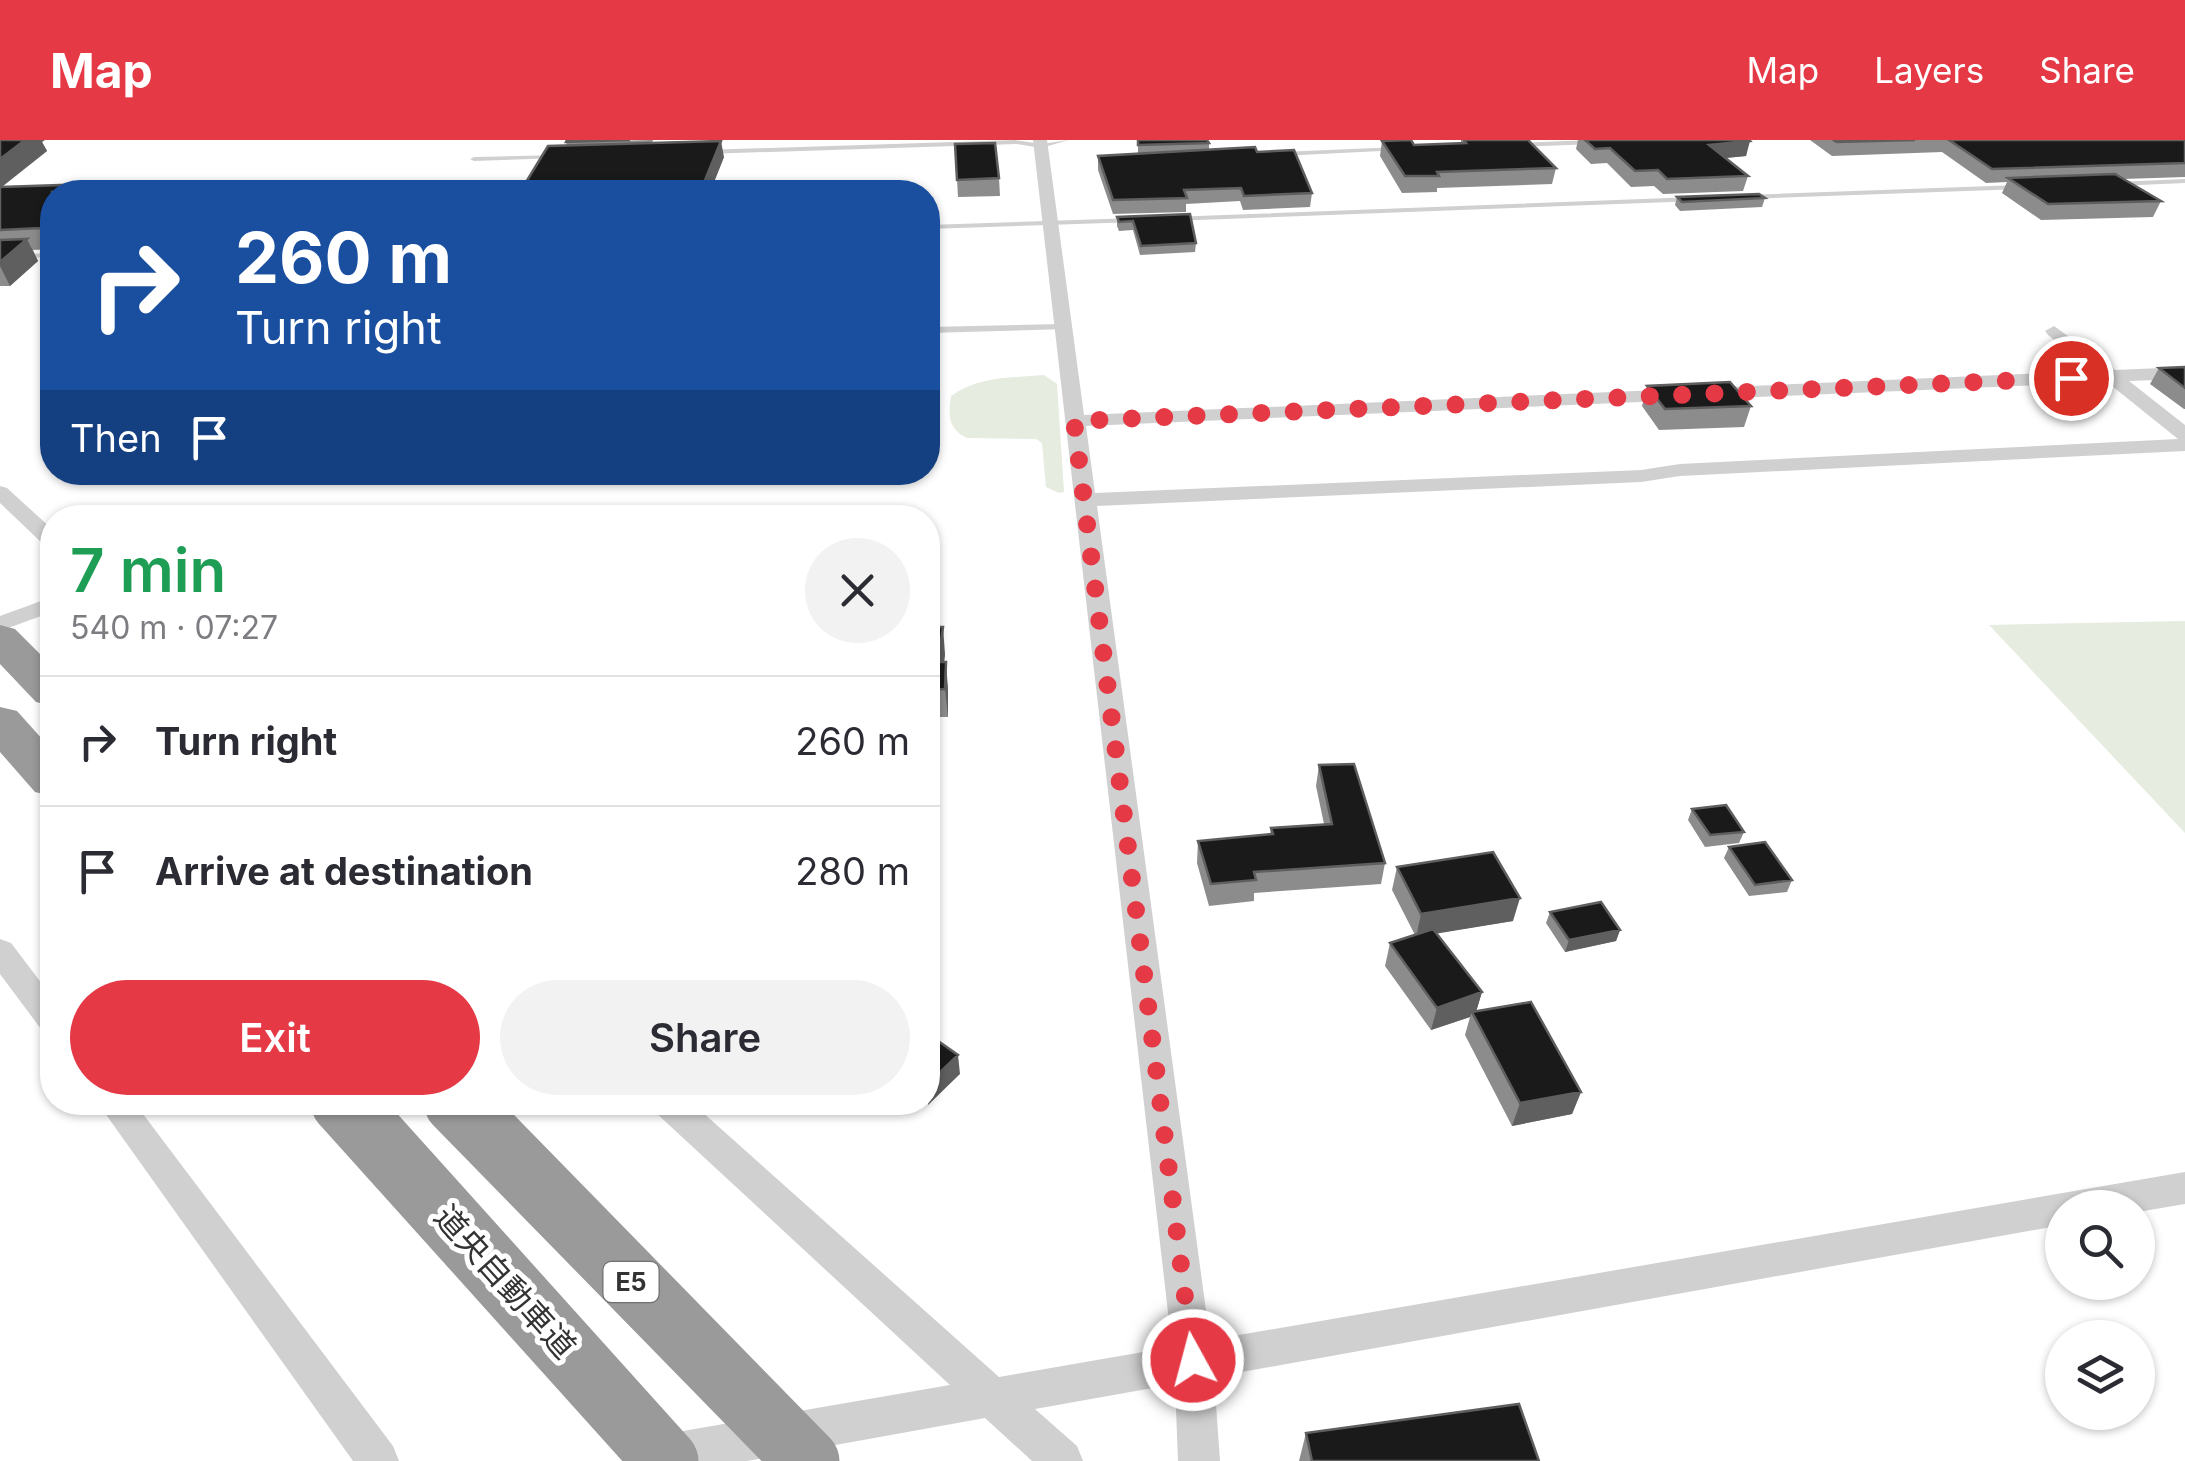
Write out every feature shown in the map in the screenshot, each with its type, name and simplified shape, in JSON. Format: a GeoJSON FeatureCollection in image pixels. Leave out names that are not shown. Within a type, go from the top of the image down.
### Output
{"type":"FeatureCollection","features":[{"type":"Feature","properties":{"kind":"highway"},"geometry":{"type":"LineString","coordinates":[[0,638],[40,680]]}},
{"type":"Feature","properties":{"kind":"highway"},"geometry":{"type":"LineString","coordinates":[[0,722],[40,767]]}},
{"type":"Feature","properties":{"kind":"highway","name":"道央自動車道"},"geometry":{"type":"LineString","coordinates":[[355,1115],[666,1461]]}},
{"type":"Feature","properties":{"kind":"highway","name":"E5"},"geometry":{"type":"LineString","coordinates":[[469,1115],[807,1461]]}},
{"type":"Feature","properties":{"kind":"street"},"geometry":{"type":"LineString","coordinates":[[1049,142],[1050,223],[1193,1360],[1199,1461]]}},
{"type":"Feature","properties":{"kind":"street"},"geometry":{"type":"LineString","coordinates":[[2054,332],[2185,435]]}},
{"type":"Feature","properties":{"kind":"street"},"geometry":{"type":"LineString","coordinates":[[1074,421],[2185,373]]}},
{"type":"Feature","properties":{"kind":"street"},"geometry":{"type":"LineString","coordinates":[[1084,500],[1622,477],[1680,470],[2185,445]]}},
{"type":"Feature","properties":{"kind":"street"},"geometry":{"type":"LineString","coordinates":[[0,492],[40,529]]}},
{"type":"Feature","properties":{"kind":"street"},"geometry":{"type":"LineString","coordinates":[[0,624],[40,609]]}},
{"type":"Feature","properties":{"kind":"street"},"geometry":{"type":"LineString","coordinates":[[0,950],[40,1004]]}},
{"type":"Feature","properties":{"kind":"street"},"geometry":{"type":"LineString","coordinates":[[124,1115],[378,1461]]}},
{"type":"Feature","properties":{"kind":"street"},"geometry":{"type":"LineString","coordinates":[[681,1115],[1062,1461]]}},
{"type":"Feature","properties":{"kind":"street"},"geometry":{"type":"LineString","coordinates":[[2155,1193],[2185,1188]]}},
{"type":"Feature","properties":{"kind":"street"},"geometry":{"type":"LineString","coordinates":[[630,1461],[2045,1213]]}},
{"type":"Feature","properties":{"kind":"lane"},"geometry":{"type":"LineString","coordinates":[[703,152],[1049,142]]}},
{"type":"Feature","properties":{"kind":"lane"},"geometry":{"type":"LineString","coordinates":[[1497,146],[1596,142]]}},
{"type":"Feature","properties":{"kind":"lane"},"geometry":{"type":"LineString","coordinates":[[1279,154],[1418,149]]}},
{"type":"Feature","properties":{"kind":"lane"},"geometry":{"type":"LineString","coordinates":[[474,159],[570,156]]}},
{"type":"Feature","properties":{"kind":"lane"},"geometry":{"type":"LineString","coordinates":[[2105,184],[2185,181]]}},
{"type":"Feature","properties":{"kind":"lane"},"geometry":{"type":"LineString","coordinates":[[1727,198],[2026,187]]}},
{"type":"Feature","properties":{"kind":"lane"},"geometry":{"type":"LineString","coordinates":[[940,227],[1707,199]]}},
{"type":"Feature","properties":{"kind":"lane"},"geometry":{"type":"LineString","coordinates":[[0,257],[40,255]]}},
{"type":"Feature","properties":{"kind":"lane"},"geometry":{"type":"LineString","coordinates":[[940,330],[1063,327]]}},
{"type":"Feature","properties":{"kind":"shaded area"},"geometry":{"type":"Polygon","coordinates":[[[1044,375],[1057,384],[1064,492],[1059,493],[1046,487],[1042,443],[1036,439],[967,438],[953,426],[950,415],[951,396],[962,389],[995,379],[1044,375]]]}},
{"type":"Feature","properties":{"kind":"shaded area"},"geometry":{"type":"Polygon","coordinates":[[[2185,621],[2185,833],[1989,625],[2185,621]]]}},
{"type":"Feature","properties":{"kind":"building"},"geometry":{"type":"Polygon","coordinates":[[[0,140],[25,140],[0,159],[0,140]]]}},
{"type":"Feature","properties":{"kind":"building"},"geometry":{"type":"Polygon","coordinates":[[[567,140],[630,140],[566,142],[567,140]]]}},
{"type":"Feature","properties":{"kind":"building"},"geometry":{"type":"Polygon","coordinates":[[[1138,140],[1207,140],[1209,143],[1138,145],[1138,140]]]}},
{"type":"Feature","properties":{"kind":"building"},"geometry":{"type":"Polygon","coordinates":[[[1411,140],[1414,145],[1528,140],[1556,168],[1405,176],[1382,141],[1411,140]]]}},
{"type":"Feature","properties":{"kind":"building"},"geometry":{"type":"Polygon","coordinates":[[[1585,140],[1749,140],[1709,145],[1748,176],[1667,179],[1658,170],[1635,171],[1610,148],[1595,149],[1585,140]]]}},
{"type":"Feature","properties":{"kind":"building"},"geometry":{"type":"Polygon","coordinates":[[[1833,140],[1915,140],[1837,142],[1833,140]]]}},
{"type":"Feature","properties":{"kind":"building"},"geometry":{"type":"Polygon","coordinates":[[[1949,140],[2185,140],[2185,163],[1992,169],[1949,140]]]}},
{"type":"Feature","properties":{"kind":"building"},"geometry":{"type":"Polygon","coordinates":[[[721,141],[705,180],[527,180],[548,146],[721,141]]]}},
{"type":"Feature","properties":{"kind":"building"},"geometry":{"type":"Polygon","coordinates":[[[995,143],[999,178],[957,180],[955,144],[995,143]]]}},
{"type":"Feature","properties":{"kind":"building"},"geometry":{"type":"Polygon","coordinates":[[[1255,147],[1257,152],[1294,150],[1312,193],[1244,196],[1241,188],[1184,190],[1187,198],[1113,200],[1098,156],[1255,147]]]}},
{"type":"Feature","properties":{"kind":"building"},"geometry":{"type":"Polygon","coordinates":[[[2115,174],[2161,201],[2048,204],[2008,178],[2115,174]]]}},
{"type":"Feature","properties":{"kind":"building"},"geometry":{"type":"Polygon","coordinates":[[[40,186],[40,228],[0,230],[0,187],[40,186]]]}},
{"type":"Feature","properties":{"kind":"building"},"geometry":{"type":"Polygon","coordinates":[[[1759,194],[1765,198],[1682,202],[1677,197],[1759,194]]]}},
{"type":"Feature","properties":{"kind":"building"},"geometry":{"type":"Polygon","coordinates":[[[1190,214],[1196,243],[1141,246],[1133,221],[1119,222],[1117,217],[1190,214]]]}},
{"type":"Feature","properties":{"kind":"building"},"geometry":{"type":"Polygon","coordinates":[[[27,239],[0,262],[0,240],[27,239]]]}},
{"type":"Feature","properties":{"kind":"building"},"geometry":{"type":"Polygon","coordinates":[[[2185,367],[2185,388],[2159,368],[2185,367]]]}},
{"type":"Feature","properties":{"kind":"building"},"geometry":{"type":"Polygon","coordinates":[[[1730,382],[1751,406],[1665,409],[1647,386],[1730,382]]]}},
{"type":"Feature","properties":{"kind":"building"},"geometry":{"type":"Polygon","coordinates":[[[940,662],[946,662],[945,689],[940,689],[940,662]]]}},
{"type":"Feature","properties":{"kind":"building"},"geometry":{"type":"Polygon","coordinates":[[[1354,764],[1385,863],[1254,872],[1256,880],[1211,884],[1198,841],[1273,834],[1271,828],[1332,824],[1319,765],[1354,764]]]}},
{"type":"Feature","properties":{"kind":"building"},"geometry":{"type":"Polygon","coordinates":[[[1726,805],[1744,832],[1710,835],[1692,809],[1726,805]]]}},
{"type":"Feature","properties":{"kind":"building"},"geometry":{"type":"Polygon","coordinates":[[[1765,842],[1792,880],[1755,885],[1729,847],[1765,842]]]}},
{"type":"Feature","properties":{"kind":"building"},"geometry":{"type":"Polygon","coordinates":[[[1493,852],[1520,898],[1421,914],[1397,867],[1493,852]]]}},
{"type":"Feature","properties":{"kind":"building"},"geometry":{"type":"Polygon","coordinates":[[[1601,902],[1620,930],[1569,940],[1550,912],[1601,902]]]}},
{"type":"Feature","properties":{"kind":"building"},"geometry":{"type":"Polygon","coordinates":[[[1433,929],[1482,992],[1437,1008],[1390,943],[1433,929]]]}},
{"type":"Feature","properties":{"kind":"building"},"geometry":{"type":"Polygon","coordinates":[[[1531,1002],[1581,1092],[1520,1103],[1472,1012],[1531,1002]]]}},
{"type":"Feature","properties":{"kind":"building"},"geometry":{"type":"Polygon","coordinates":[[[940,1042],[958,1055],[940,1072],[940,1042]]]}},
{"type":"Feature","properties":{"kind":"building"},"geometry":{"type":"Polygon","coordinates":[[[1519,1404],[1539,1461],[1312,1461],[1306,1433],[1519,1404]]]}},
{"type":"Feature","properties":{"kind":"route"},"geometry":{"type":"LineString","coordinates":[[1193,1360],[1074,421],[2071,378]]}}]}
